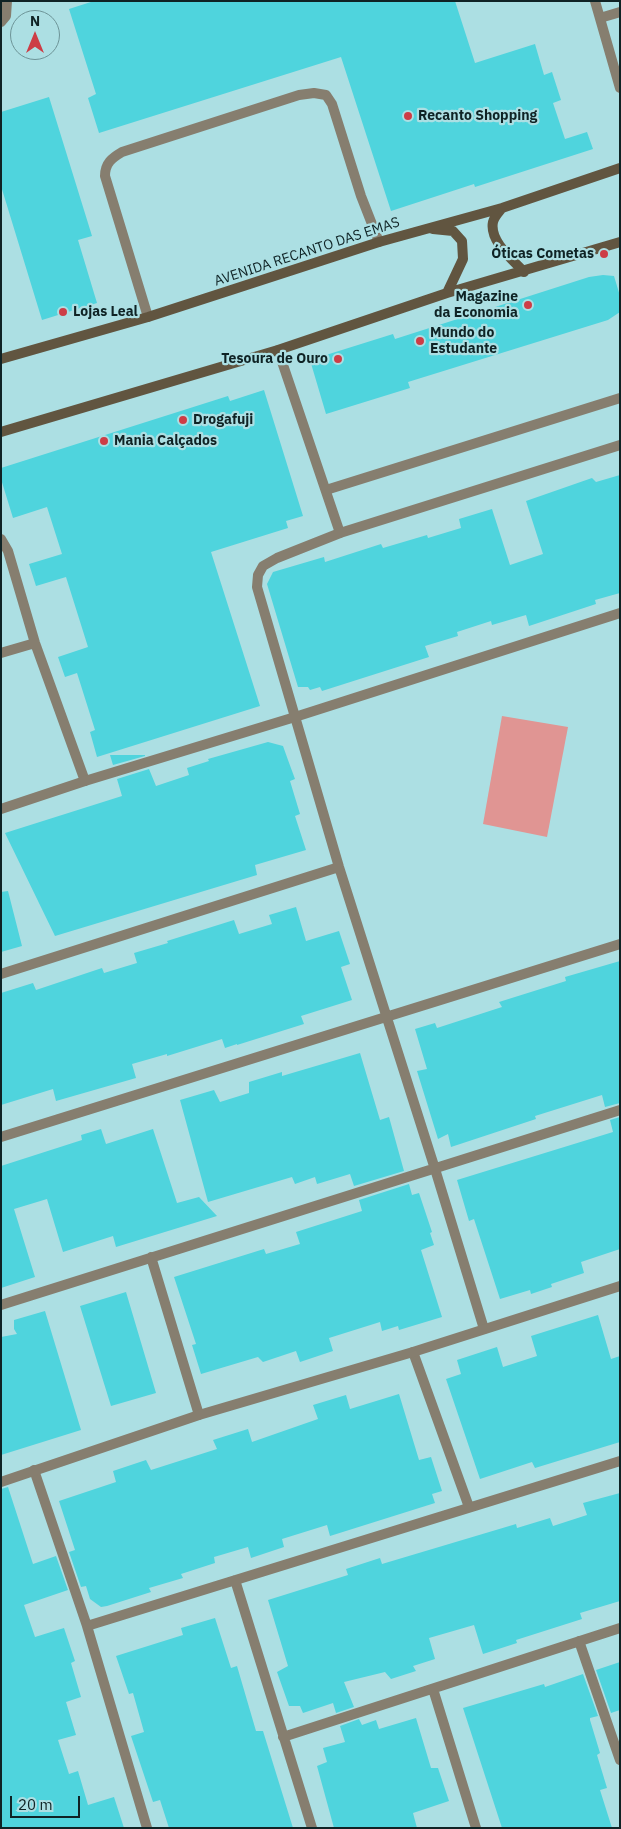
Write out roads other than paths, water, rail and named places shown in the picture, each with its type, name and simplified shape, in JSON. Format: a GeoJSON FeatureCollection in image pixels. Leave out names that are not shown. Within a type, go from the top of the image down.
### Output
{"type":"FeatureCollection","features":[{"type":"Feature","properties":{"kind":"main road","name":"AVENIDA RECANTO DAS EMAS"},"geometry":{"type":"LineString","coordinates":[[1,359],[148,317],[379,242],[502,208],[620,168]]}},
{"type":"Feature","properties":{"kind":"main road"},"geometry":{"type":"LineString","coordinates":[[502,208],[493,222],[494,233],[501,247],[524,272]]}},
{"type":"Feature","properties":{"kind":"main road"},"geometry":{"type":"LineString","coordinates":[[426,228],[453,231],[462,241],[463,259],[447,293]]}},
{"type":"Feature","properties":{"kind":"main road"},"geometry":{"type":"LineString","coordinates":[[1,432],[278,350],[447,293],[524,272],[620,242]]}},
{"type":"Feature","properties":{"kind":"street"},"geometry":{"type":"LineString","coordinates":[[1,22],[6,16],[7,1]]}},
{"type":"Feature","properties":{"kind":"street"},"geometry":{"type":"LineString","coordinates":[[595,1],[620,88]]}},
{"type":"Feature","properties":{"kind":"street"},"geometry":{"type":"LineString","coordinates":[[600,18],[620,12]]}},
{"type":"Feature","properties":{"kind":"street"},"geometry":{"type":"LineString","coordinates":[[148,317],[105,176],[107,163],[132,149],[299,95],[314,93],[326,95],[332,104],[361,196],[379,242]]}},
{"type":"Feature","properties":{"kind":"street"},"geometry":{"type":"LineString","coordinates":[[278,350],[340,533]]}},
{"type":"Feature","properties":{"kind":"street"},"geometry":{"type":"LineString","coordinates":[[326,490],[620,398]]}},
{"type":"Feature","properties":{"kind":"street"},"geometry":{"type":"LineString","coordinates":[[484,1329],[339,867],[257,587],[258,575],[263,566],[277,558],[340,533],[620,445]]}},
{"type":"Feature","properties":{"kind":"street"},"geometry":{"type":"LineString","coordinates":[[1,539],[8,551],[35,643],[85,781]]}},
{"type":"Feature","properties":{"kind":"street"},"geometry":{"type":"LineString","coordinates":[[1,809],[620,613]]}},
{"type":"Feature","properties":{"kind":"street"},"geometry":{"type":"LineString","coordinates":[[1,653],[35,643]]}},
{"type":"Feature","properties":{"kind":"street"},"geometry":{"type":"LineString","coordinates":[[1,974],[339,867]]}},
{"type":"Feature","properties":{"kind":"street"},"geometry":{"type":"LineString","coordinates":[[1,1137],[620,944]]}},
{"type":"Feature","properties":{"kind":"street"},"geometry":{"type":"LineString","coordinates":[[1,1305],[620,1110]]}},
{"type":"Feature","properties":{"kind":"street"},"geometry":{"type":"LineString","coordinates":[[151,1257],[199,1415]]}},
{"type":"Feature","properties":{"kind":"street"},"geometry":{"type":"LineString","coordinates":[[1,1482],[199,1415],[413,1352],[620,1286]]}},
{"type":"Feature","properties":{"kind":"street"},"geometry":{"type":"LineString","coordinates":[[413,1352],[468,1507]]}},
{"type":"Feature","properties":{"kind":"street"},"geometry":{"type":"LineString","coordinates":[[87,1626],[620,1461]]}},
{"type":"Feature","properties":{"kind":"street"},"geometry":{"type":"LineString","coordinates":[[34,1470],[87,1626],[147,1828]]}},
{"type":"Feature","properties":{"kind":"street"},"geometry":{"type":"LineString","coordinates":[[235,1580],[312,1828]]}},
{"type":"Feature","properties":{"kind":"street"},"geometry":{"type":"LineString","coordinates":[[283,1737],[620,1628]]}},
{"type":"Feature","properties":{"kind":"street"},"geometry":{"type":"LineString","coordinates":[[579,1641],[620,1760]]}},
{"type":"Feature","properties":{"kind":"street"},"geometry":{"type":"LineString","coordinates":[[433,1689],[476,1828]]}},
{"type":"Feature","properties":{"kind":"place","name":"Recanto Shopping"},"geometry":{"type":"Point","coordinates":[408,116]}},
{"type":"Feature","properties":{"kind":"place","name":"Óticas Cometas"},"geometry":{"type":"Point","coordinates":[604,254]}},
{"type":"Feature","properties":{"kind":"place","name":"Magazine da Economia"},"geometry":{"type":"Point","coordinates":[528,305]}},
{"type":"Feature","properties":{"kind":"place","name":"Lojas Leal"},"geometry":{"type":"Point","coordinates":[63,312]}},
{"type":"Feature","properties":{"kind":"place","name":"Mundo do Estudante"},"geometry":{"type":"Point","coordinates":[420,341]}},
{"type":"Feature","properties":{"kind":"place","name":"Tesoura de Ouro"},"geometry":{"type":"Point","coordinates":[338,359]}},
{"type":"Feature","properties":{"kind":"place","name":"Drogafuji"},"geometry":{"type":"Point","coordinates":[183,420]}},
{"type":"Feature","properties":{"kind":"place","name":"Mania Calçados"},"geometry":{"type":"Point","coordinates":[104,441]}}]}
